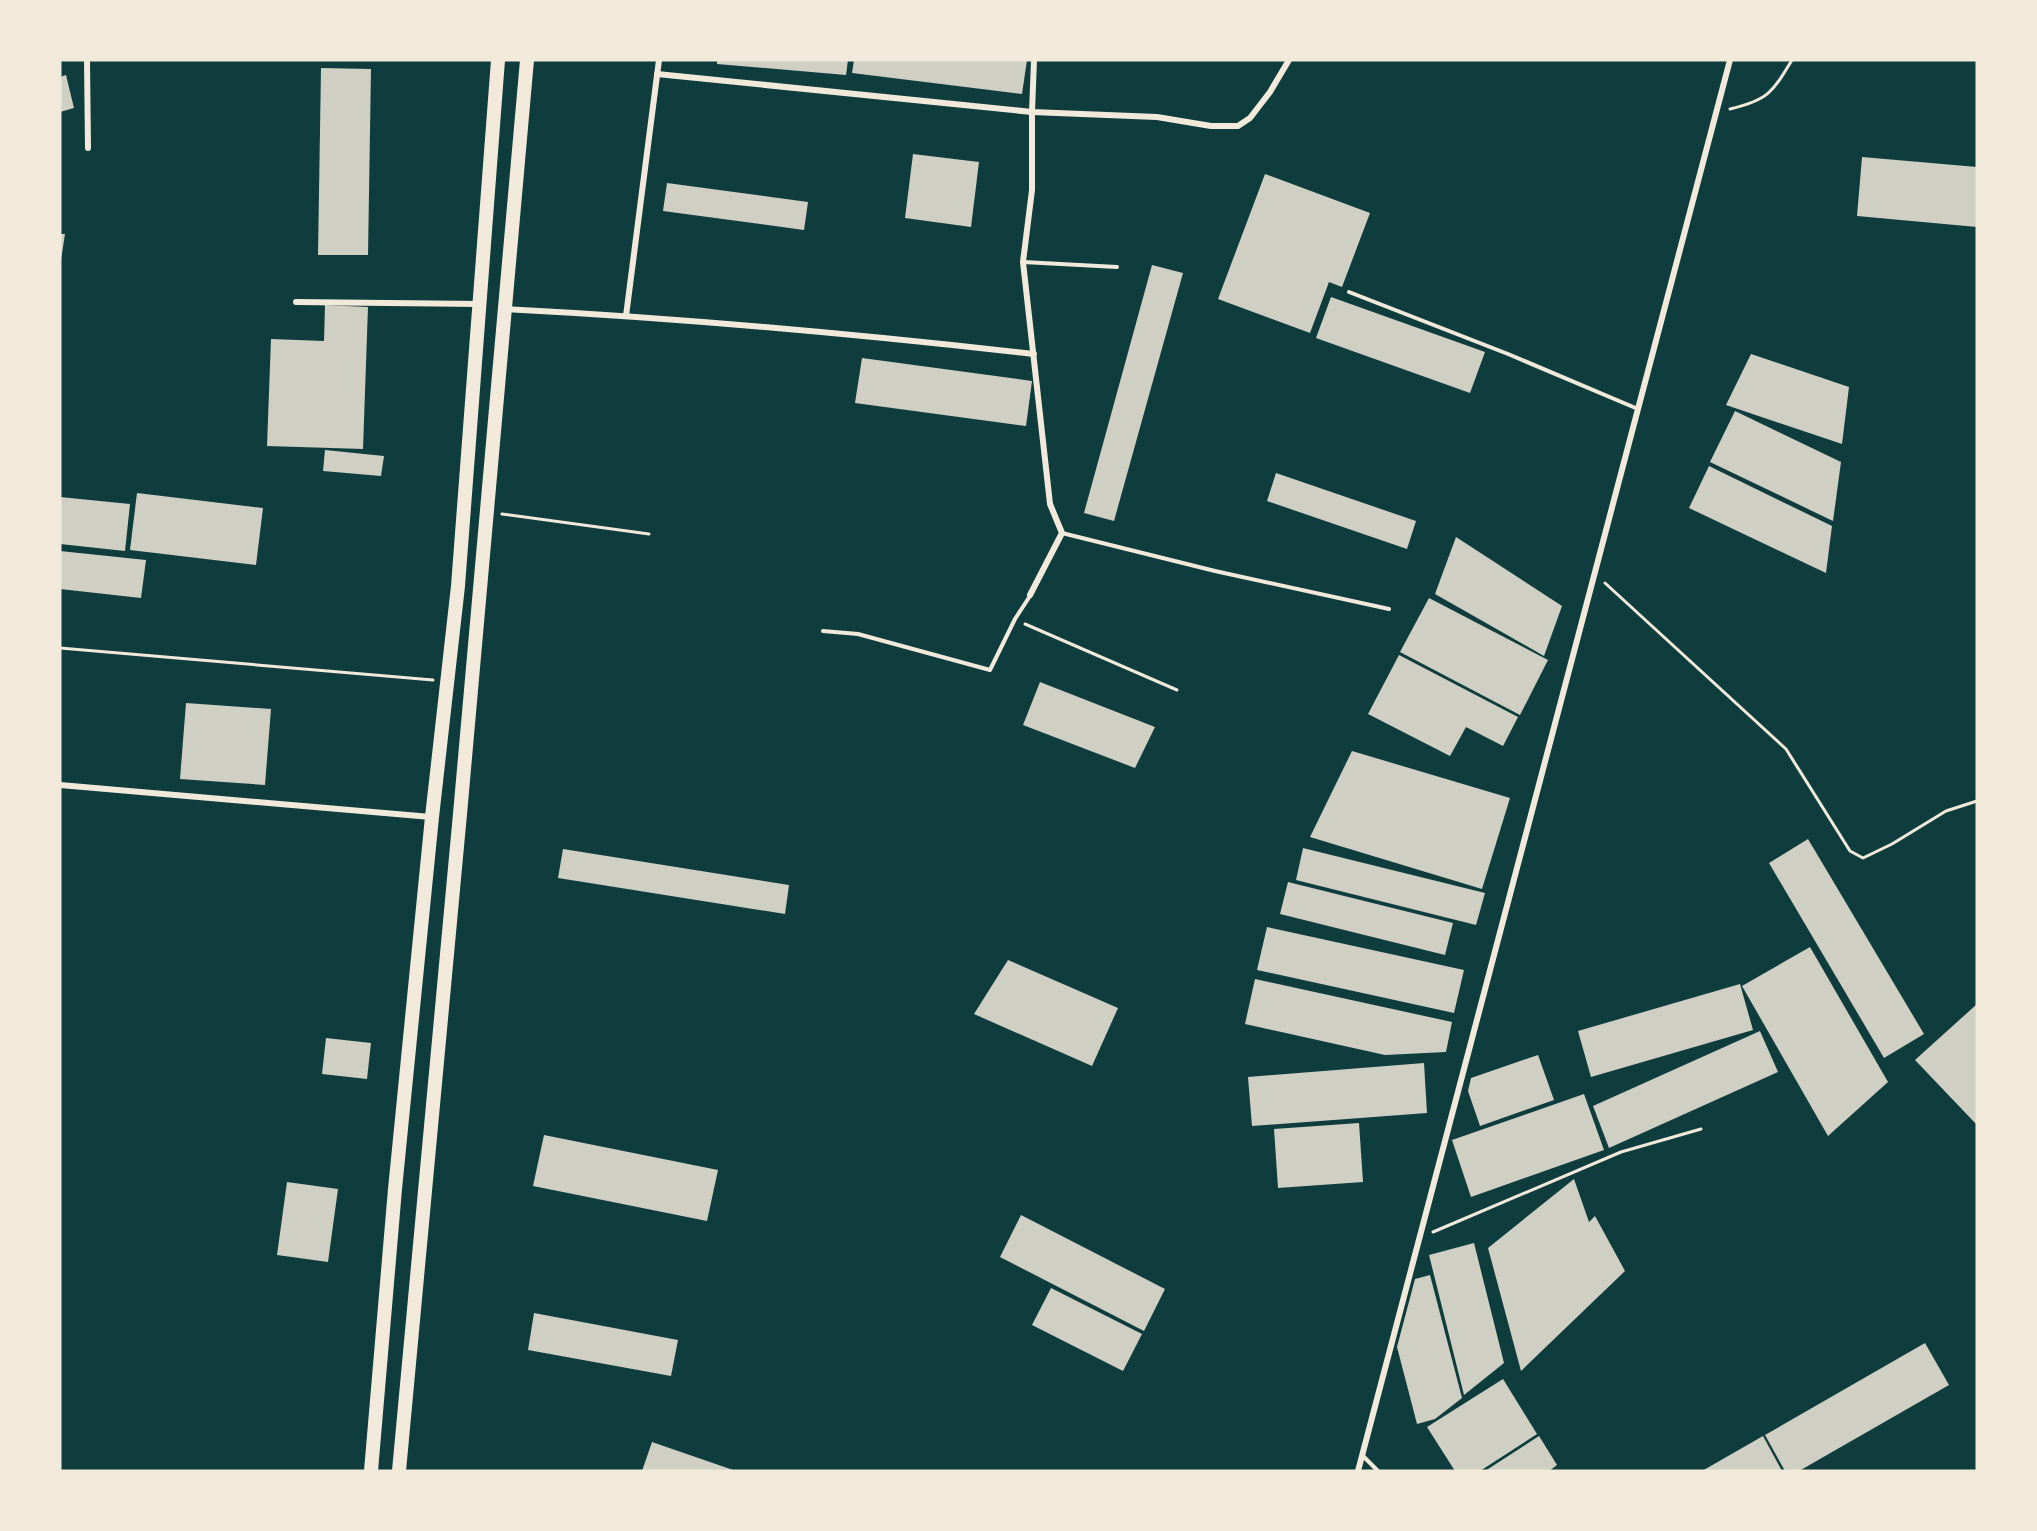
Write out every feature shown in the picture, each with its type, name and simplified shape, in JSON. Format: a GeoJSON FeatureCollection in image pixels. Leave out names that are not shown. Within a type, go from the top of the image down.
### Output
{"type":"FeatureCollection","features":[{"type":"Feature","properties":{"kind":"main road"},"geometry":{"type":"LineString","coordinates":[[371,1471],[395,1189],[432,817],[458,586],[498,60]]}},
{"type":"Feature","properties":{"kind":"main road"},"geometry":{"type":"LineString","coordinates":[[399,1471],[527,60]]}},
{"type":"Feature","properties":{"kind":"street"},"geometry":{"type":"LineString","coordinates":[[87,60],[88,147]]}},
{"type":"Feature","properties":{"kind":"street"},"geometry":{"type":"LineString","coordinates":[[626,316],[659,60]]}},
{"type":"Feature","properties":{"kind":"street"},"geometry":{"type":"LineString","coordinates":[[1030,595],[1062,533],[1050,504],[1023,262],[1032,190],[1034,60]]}},
{"type":"Feature","properties":{"kind":"street"},"geometry":{"type":"LineString","coordinates":[[657,74],[1032,112],[1156,117],[1211,126],[1238,126],[1250,118],[1270,92],[1289,60]]}},
{"type":"Feature","properties":{"kind":"street"},"geometry":{"type":"LineString","coordinates":[[1358,1471],[1730,60]]}},
{"type":"Feature","properties":{"kind":"street"},"geometry":{"type":"LineString","coordinates":[[296,302],[480,304]]}},
{"type":"Feature","properties":{"kind":"street"},"geometry":{"type":"LineString","coordinates":[[505,309],[626,316],[936,343],[1034,354]]}},
{"type":"Feature","properties":{"kind":"street"},"geometry":{"type":"LineString","coordinates":[[60,785],[432,817]]}},
{"type":"Feature","properties":{"kind":"lane"},"geometry":{"type":"LineString","coordinates":[[1023,262],[1117,267]]}},
{"type":"Feature","properties":{"kind":"lane"},"geometry":{"type":"LineString","coordinates":[[1349,292],[1508,354],[1638,409]]}},
{"type":"Feature","properties":{"kind":"lane"},"geometry":{"type":"LineString","coordinates":[[1062,533],[1215,571],[1389,609]]}},
{"type":"Feature","properties":{"kind":"lane"},"geometry":{"type":"LineString","coordinates":[[823,631],[858,634],[990,670],[1015,619],[1030,595]]}},
{"type":"Feature","properties":{"kind":"lane"},"geometry":{"type":"LineString","coordinates":[[1363,1455],[1378,1471]]}},
{"type":"Feature","properties":{"kind":"path"},"geometry":{"type":"LineString","coordinates":[[1716,112],[1756,103],[1775,87],[1792,60]]}},
{"type":"Feature","properties":{"kind":"path"},"geometry":{"type":"LineString","coordinates":[[486,512],[649,534]]}},
{"type":"Feature","properties":{"kind":"path"},"geometry":{"type":"LineString","coordinates":[[1595,574],[1786,749],[1850,850],[1863,858],[1892,844],[1946,810],[1977,801]]}},
{"type":"Feature","properties":{"kind":"path"},"geometry":{"type":"LineString","coordinates":[[1015,619],[1177,690]]}},
{"type":"Feature","properties":{"kind":"path"},"geometry":{"type":"LineString","coordinates":[[60,648],[447,681]]}},
{"type":"Feature","properties":{"kind":"path"},"geometry":{"type":"LineString","coordinates":[[1420,1238],[1621,1152],[1701,1129]]}},
{"type":"Feature","properties":{"kind":"building"},"geometry":{"type":"Polygon","coordinates":[[[717,60],[848,60],[846,75],[717,64],[717,60]]]}},
{"type":"Feature","properties":{"kind":"building"},"geometry":{"type":"Polygon","coordinates":[[[854,60],[1027,60],[1022,94],[852,73],[854,60]]]}},
{"type":"Feature","properties":{"kind":"building"},"geometry":{"type":"Polygon","coordinates":[[[321,68],[371,69],[368,255],[318,255],[321,68]]]}},
{"type":"Feature","properties":{"kind":"building"},"geometry":{"type":"Polygon","coordinates":[[[66,75],[74,108],[60,112],[60,77],[66,75]]]}},
{"type":"Feature","properties":{"kind":"building"},"geometry":{"type":"Polygon","coordinates":[[[913,154],[979,162],[971,227],[905,218],[913,154]]]}},
{"type":"Feature","properties":{"kind":"building"},"geometry":{"type":"Polygon","coordinates":[[[1862,157],[1977,167],[1977,227],[1857,216],[1862,157]]]}},
{"type":"Feature","properties":{"kind":"building"},"geometry":{"type":"Polygon","coordinates":[[[1265,174],[1370,213],[1342,287],[1329,282],[1310,333],[1218,299],[1265,174]]]}},
{"type":"Feature","properties":{"kind":"building"},"geometry":{"type":"Polygon","coordinates":[[[667,183],[808,202],[804,230],[663,211],[667,183]]]}},
{"type":"Feature","properties":{"kind":"building"},"geometry":{"type":"Polygon","coordinates":[[[60,234],[65,234],[61,260],[60,260],[60,234]]]}},
{"type":"Feature","properties":{"kind":"building"},"geometry":{"type":"Polygon","coordinates":[[[1152,265],[1183,273],[1114,521],[1084,513],[1152,265]]]}},
{"type":"Feature","properties":{"kind":"building"},"geometry":{"type":"Polygon","coordinates":[[[1331,297],[1485,352],[1470,393],[1316,338],[1331,297]]]}},
{"type":"Feature","properties":{"kind":"building"},"geometry":{"type":"Polygon","coordinates":[[[325,305],[368,307],[363,449],[267,446],[271,339],[324,341],[325,305]]]}},
{"type":"Feature","properties":{"kind":"building"},"geometry":{"type":"Polygon","coordinates":[[[1751,354],[1849,387],[1842,444],[1726,405],[1751,354]]]}},
{"type":"Feature","properties":{"kind":"building"},"geometry":{"type":"Polygon","coordinates":[[[862,358],[1032,381],[1026,426],[855,403],[862,358]]]}},
{"type":"Feature","properties":{"kind":"building"},"geometry":{"type":"Polygon","coordinates":[[[1735,411],[1841,462],[1833,521],[1710,462],[1735,411]]]}},
{"type":"Feature","properties":{"kind":"building"},"geometry":{"type":"Polygon","coordinates":[[[325,450],[384,456],[381,476],[323,471],[325,450]]]}},
{"type":"Feature","properties":{"kind":"building"},"geometry":{"type":"Polygon","coordinates":[[[1709,466],[1832,526],[1826,573],[1689,508],[1709,466]]]}},
{"type":"Feature","properties":{"kind":"building"},"geometry":{"type":"Polygon","coordinates":[[[1276,473],[1416,521],[1407,549],[1267,501],[1276,473]]]}},
{"type":"Feature","properties":{"kind":"building"},"geometry":{"type":"Polygon","coordinates":[[[137,493],[263,508],[256,565],[130,550],[137,493]]]}},
{"type":"Feature","properties":{"kind":"building"},"geometry":{"type":"Polygon","coordinates":[[[60,497],[130,504],[125,551],[60,544],[60,497]]]}},
{"type":"Feature","properties":{"kind":"building"},"geometry":{"type":"Polygon","coordinates":[[[1456,537],[1562,606],[1544,656],[1435,594],[1456,537]]]}},
{"type":"Feature","properties":{"kind":"building"},"geometry":{"type":"Polygon","coordinates":[[[60,551],[146,560],[141,598],[60,589],[60,551]]]}},
{"type":"Feature","properties":{"kind":"building"},"geometry":{"type":"Polygon","coordinates":[[[1429,598],[1548,660],[1520,715],[1400,652],[1429,598]]]}},
{"type":"Feature","properties":{"kind":"building"},"geometry":{"type":"Polygon","coordinates":[[[1399,655],[1518,717],[1503,746],[1466,727],[1450,756],[1368,714],[1399,655]]]}},
{"type":"Feature","properties":{"kind":"building"},"geometry":{"type":"Polygon","coordinates":[[[1040,682],[1155,727],[1135,768],[1023,725],[1040,682]]]}},
{"type":"Feature","properties":{"kind":"building"},"geometry":{"type":"Polygon","coordinates":[[[186,703],[271,709],[265,785],[180,779],[186,703]]]}},
{"type":"Feature","properties":{"kind":"building"},"geometry":{"type":"Polygon","coordinates":[[[1352,751],[1510,798],[1482,889],[1310,837],[1352,751]]]}},
{"type":"Feature","properties":{"kind":"building"},"geometry":{"type":"Polygon","coordinates":[[[1808,839],[1924,1034],[1884,1058],[1769,863],[1808,839]]]}},
{"type":"Feature","properties":{"kind":"building"},"geometry":{"type":"Polygon","coordinates":[[[1303,848],[1485,893],[1476,925],[1296,880],[1303,848]]]}},
{"type":"Feature","properties":{"kind":"building"},"geometry":{"type":"Polygon","coordinates":[[[563,849],[789,885],[785,914],[558,878],[563,849]]]}},
{"type":"Feature","properties":{"kind":"building"},"geometry":{"type":"Polygon","coordinates":[[[1288,882],[1453,923],[1445,955],[1280,914],[1288,882]]]}},
{"type":"Feature","properties":{"kind":"building"},"geometry":{"type":"Polygon","coordinates":[[[1267,927],[1464,970],[1454,1013],[1257,970],[1267,927]]]}},
{"type":"Feature","properties":{"kind":"building"},"geometry":{"type":"Polygon","coordinates":[[[1810,947],[1888,1082],[1828,1136],[1742,986],[1810,947]]]}},
{"type":"Feature","properties":{"kind":"building"},"geometry":{"type":"Polygon","coordinates":[[[1008,960],[1118,1008],[1092,1066],[974,1014],[1008,960]]]}},
{"type":"Feature","properties":{"kind":"building"},"geometry":{"type":"Polygon","coordinates":[[[1255,979],[1452,1022],[1446,1052],[1385,1055],[1245,1024],[1255,979]]]}},
{"type":"Feature","properties":{"kind":"building"},"geometry":{"type":"Polygon","coordinates":[[[1740,984],[1753,1030],[1591,1077],[1578,1031],[1740,984]]]}},
{"type":"Feature","properties":{"kind":"building"},"geometry":{"type":"Polygon","coordinates":[[[1977,1004],[1977,1125],[1915,1060],[1977,1004]]]}},
{"type":"Feature","properties":{"kind":"building"},"geometry":{"type":"Polygon","coordinates":[[[1760,1031],[1778,1072],[1609,1148],[1593,1106],[1760,1031]]]}},
{"type":"Feature","properties":{"kind":"building"},"geometry":{"type":"Polygon","coordinates":[[[326,1038],[371,1043],[367,1079],[322,1074],[326,1038]]]}},
{"type":"Feature","properties":{"kind":"building"},"geometry":{"type":"Polygon","coordinates":[[[1538,1055],[1554,1100],[1480,1126],[1468,1091],[1471,1078],[1538,1055]]]}},
{"type":"Feature","properties":{"kind":"building"},"geometry":{"type":"Polygon","coordinates":[[[1424,1063],[1427,1113],[1252,1126],[1248,1077],[1424,1063]]]}},
{"type":"Feature","properties":{"kind":"building"},"geometry":{"type":"Polygon","coordinates":[[[1584,1094],[1604,1150],[1471,1197],[1452,1140],[1584,1094]]]}},
{"type":"Feature","properties":{"kind":"building"},"geometry":{"type":"Polygon","coordinates":[[[1359,1123],[1363,1182],[1278,1188],[1274,1129],[1359,1123]]]}},
{"type":"Feature","properties":{"kind":"building"},"geometry":{"type":"Polygon","coordinates":[[[544,1135],[718,1170],[707,1221],[533,1186],[544,1135]]]}},
{"type":"Feature","properties":{"kind":"building"},"geometry":{"type":"Polygon","coordinates":[[[1574,1179],[1589,1222],[1595,1216],[1625,1271],[1521,1371],[1488,1248],[1574,1179]]]}},
{"type":"Feature","properties":{"kind":"building"},"geometry":{"type":"Polygon","coordinates":[[[287,1182],[338,1189],[328,1262],[277,1255],[287,1182]]]}},
{"type":"Feature","properties":{"kind":"building"},"geometry":{"type":"Polygon","coordinates":[[[1021,1215],[1165,1289],[1144,1331],[1000,1257],[1021,1215]]]}},
{"type":"Feature","properties":{"kind":"building"},"geometry":{"type":"Polygon","coordinates":[[[1474,1243],[1504,1363],[1464,1395],[1429,1255],[1474,1243]]]}},
{"type":"Feature","properties":{"kind":"building"},"geometry":{"type":"Polygon","coordinates":[[[1430,1275],[1462,1398],[1435,1419],[1417,1424],[1397,1347],[1415,1279],[1430,1275]]]}},
{"type":"Feature","properties":{"kind":"building"},"geometry":{"type":"Polygon","coordinates":[[[1051,1288],[1142,1334],[1123,1371],[1032,1325],[1051,1288]]]}},
{"type":"Feature","properties":{"kind":"building"},"geometry":{"type":"Polygon","coordinates":[[[534,1313],[678,1340],[671,1376],[528,1350],[534,1313]]]}},
{"type":"Feature","properties":{"kind":"building"},"geometry":{"type":"Polygon","coordinates":[[[1925,1343],[1949,1385],[1799,1471],[1785,1471],[1765,1435],[1925,1343]]]}},
{"type":"Feature","properties":{"kind":"building"},"geometry":{"type":"Polygon","coordinates":[[[1503,1379],[1537,1434],[1480,1471],[1455,1471],[1427,1427],[1503,1379]]]}},
{"type":"Feature","properties":{"kind":"building"},"geometry":{"type":"Polygon","coordinates":[[[1539,1436],[1557,1465],[1549,1471],[1485,1471],[1539,1436]]]}},
{"type":"Feature","properties":{"kind":"building"},"geometry":{"type":"Polygon","coordinates":[[[1763,1436],[1782,1471],[1702,1471],[1763,1436]]]}},
{"type":"Feature","properties":{"kind":"building"},"geometry":{"type":"Polygon","coordinates":[[[652,1442],[736,1471],[642,1471],[652,1442]]]}}]}
